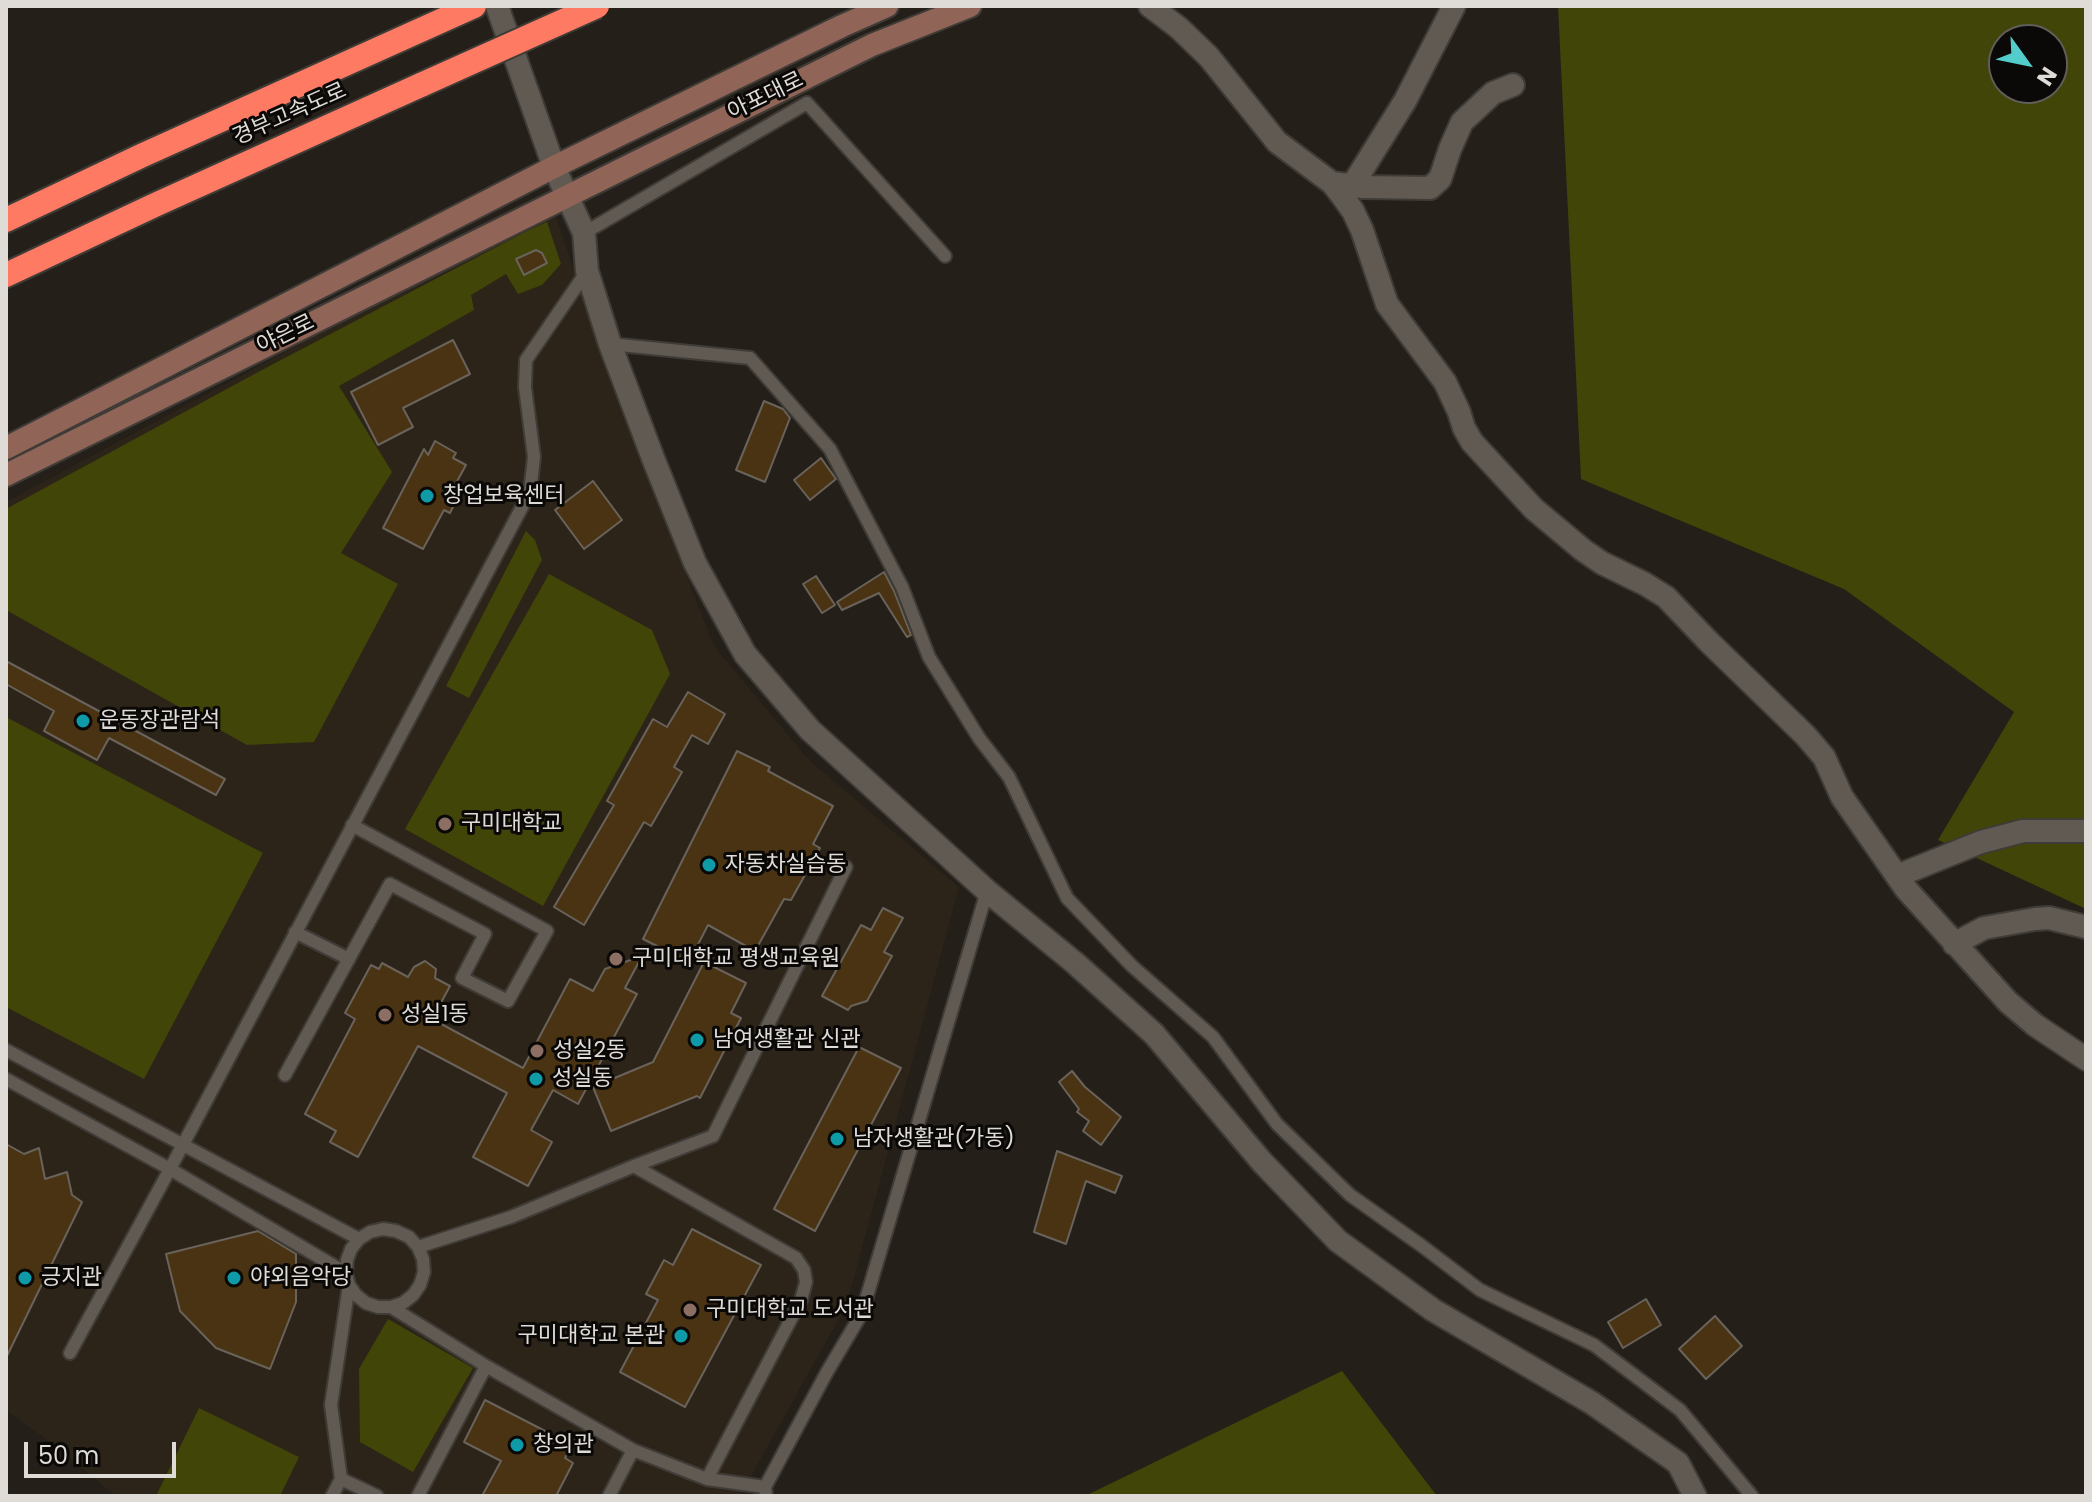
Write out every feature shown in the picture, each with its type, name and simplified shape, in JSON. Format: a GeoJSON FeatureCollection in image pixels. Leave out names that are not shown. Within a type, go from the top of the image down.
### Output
{"type":"FeatureCollection","features":[{"type":"Feature","properties":{"kind":"highway","name":"경부고속도로"},"geometry":{"type":"LineString","coordinates":[[6,220],[157,148],[474,6]]}},
{"type":"Feature","properties":{"kind":"highway","name":"경부고속도로"},"geometry":{"type":"LineString","coordinates":[[6,275],[597,6]]}},
{"type":"Feature","properties":{"kind":"main road","name":"아포대로"},"geometry":{"type":"LineString","coordinates":[[554,167],[887,6]]}},
{"type":"Feature","properties":{"kind":"main road","name":"아포대로"},"geometry":{"type":"LineString","coordinates":[[567,196],[872,45],[970,6]]}},
{"type":"Feature","properties":{"kind":"main road","name":"야은로"},"geometry":{"type":"LineString","coordinates":[[6,448],[554,167]]}},
{"type":"Feature","properties":{"kind":"main road","name":"야은로"},"geometry":{"type":"LineString","coordinates":[[6,475],[567,196]]}},
{"type":"Feature","properties":{"kind":"street"},"geometry":{"type":"LineString","coordinates":[[497,6],[554,167],[584,233],[587,271],[610,344],[695,563],[745,654],[810,730],[987,891],[1075,963],[1154,1034],[1262,1162],[1338,1241],[1433,1310],[1592,1403],[1678,1463],[1695,1496]]}},
{"type":"Feature","properties":{"kind":"street"},"geometry":{"type":"LineString","coordinates":[[1150,6],[1209,57],[1277,142],[1342,184],[1430,188],[1440,179],[1462,122],[1493,93],[1513,85]]}},
{"type":"Feature","properties":{"kind":"street"},"geometry":{"type":"LineString","coordinates":[[1342,184],[1405,101],[1454,6]]}},
{"type":"Feature","properties":{"kind":"street"},"geometry":{"type":"LineString","coordinates":[[1342,184],[1387,304],[1445,382],[1472,442],[1534,509],[1583,550],[1666,597],[1805,735],[1824,757],[1842,797],[1897,876],[1954,944],[2008,1002],[2035,1025],[2086,1059]]}},
{"type":"Feature","properties":{"kind":"street"},"geometry":{"type":"LineString","coordinates":[[1897,876],[1981,842],[2023,831],[2086,831]]}},
{"type":"Feature","properties":{"kind":"street"},"geometry":{"type":"LineString","coordinates":[[1954,944],[1984,928],[2035,919],[2049,918],[2086,927]]}},
{"type":"Feature","properties":{"kind":"lane"},"geometry":{"type":"LineString","coordinates":[[584,233],[807,103],[945,256]]}},
{"type":"Feature","properties":{"kind":"lane"},"geometry":{"type":"LineString","coordinates":[[70,1353],[530,492],[534,457],[525,387],[526,360],[587,271]]}},
{"type":"Feature","properties":{"kind":"lane"},"geometry":{"type":"LineString","coordinates":[[610,344],[750,358],[830,449],[902,587],[929,657],[979,738],[1009,777],[1067,898],[1132,966],[1213,1037],[1277,1124],[1350,1195],[1480,1290],[1594,1345],[1680,1410],[1752,1496]]}},
{"type":"Feature","properties":{"kind":"lane"},"geometry":{"type":"LineString","coordinates":[[285,1075],[390,884],[485,934],[462,978],[508,1001],[547,931],[352,825]]}},
{"type":"Feature","properties":{"kind":"lane"},"geometry":{"type":"LineString","coordinates":[[418,1247],[511,1217],[713,1136],[846,867]]}},
{"type":"Feature","properties":{"kind":"lane"},"geometry":{"type":"LineString","coordinates":[[391,1307],[486,1366],[633,1450],[707,1479],[766,1491],[827,1372],[862,1313],[987,891]]}},
{"type":"Feature","properties":{"kind":"lane"},"geometry":{"type":"LineString","coordinates":[[295,932],[349,959]]}},
{"type":"Feature","properties":{"kind":"lane"},"geometry":{"type":"LineString","coordinates":[[6,1050],[359,1239]]}},
{"type":"Feature","properties":{"kind":"lane"},"geometry":{"type":"LineString","coordinates":[[6,1079],[170,1169],[348,1279],[356,1295],[366,1303],[391,1307],[413,1295],[424,1272],[418,1247],[409,1237],[383,1229],[359,1239],[347,1260],[348,1279],[331,1405],[341,1479],[332,1496]]}},
{"type":"Feature","properties":{"kind":"lane"},"geometry":{"type":"LineString","coordinates":[[634,1166],[796,1258],[804,1270],[806,1282],[801,1300],[707,1479]]}},
{"type":"Feature","properties":{"kind":"lane"},"geometry":{"type":"LineString","coordinates":[[418,1496],[486,1366]]}},
{"type":"Feature","properties":{"kind":"lane"},"geometry":{"type":"LineString","coordinates":[[609,1496],[633,1450]]}},
{"type":"Feature","properties":{"kind":"lane"},"geometry":{"type":"LineString","coordinates":[[341,1479],[377,1496]]}},
{"type":"Feature","properties":{"kind":"shaded area"},"geometry":{"type":"Polygon","coordinates":[[[1558,6],[2086,6],[2086,909],[1938,840],[2014,712],[1844,589],[1581,479],[1558,6]]]}},
{"type":"Feature","properties":{"kind":"shaded area","name":"구미대학교"},"geometry":{"type":"Polygon","coordinates":[[[553,208],[612,384],[714,646],[809,760],[959,887],[847,1304],[740,1496],[116,1496],[6,1410],[6,502],[553,208]]]}},
{"type":"Feature","properties":{"kind":"shaded area"},"geometry":{"type":"Polygon","coordinates":[[[547,222],[561,264],[542,285],[518,294],[506,274],[471,295],[474,310],[339,386],[392,472],[341,553],[398,584],[314,742],[247,745],[6,610],[6,509],[260,371],[547,222]]]}},
{"type":"Feature","properties":{"kind":"shaded area"},"geometry":{"type":"Polygon","coordinates":[[[526,531],[535,540],[542,560],[469,698],[446,686],[526,531]]]}},
{"type":"Feature","properties":{"kind":"shaded area"},"geometry":{"type":"Polygon","coordinates":[[[549,574],[652,630],[670,674],[543,906],[405,829],[549,574]]]}},
{"type":"Feature","properties":{"kind":"shaded area"},"geometry":{"type":"Polygon","coordinates":[[[6,717],[263,853],[144,1079],[6,1007],[6,717]]]}},
{"type":"Feature","properties":{"kind":"shaded area"},"geometry":{"type":"Polygon","coordinates":[[[388,1319],[473,1368],[413,1472],[360,1442],[359,1369],[388,1319]]]}},
{"type":"Feature","properties":{"kind":"shaded area"},"geometry":{"type":"Polygon","coordinates":[[[1342,1371],[1437,1496],[1085,1496],[1342,1371]]]}},
{"type":"Feature","properties":{"kind":"shaded area"},"geometry":{"type":"Polygon","coordinates":[[[199,1408],[299,1457],[280,1496],[156,1496],[199,1408]]]}},
{"type":"Feature","properties":{"kind":"building"},"geometry":{"type":"Polygon","coordinates":[[[536,250],[542,253],[547,263],[524,275],[516,259],[536,250]]]}},
{"type":"Feature","properties":{"kind":"building"},"geometry":{"type":"Polygon","coordinates":[[[453,340],[470,374],[403,408],[413,427],[378,445],[351,392],[453,340]]]}},
{"type":"Feature","properties":{"kind":"building"},"geometry":{"type":"Polygon","coordinates":[[[764,401],[783,409],[790,418],[765,482],[736,470],[764,401]]]}},
{"type":"Feature","properties":{"kind":"building","name":"창업보육센터"},"geometry":{"type":"Polygon","coordinates":[[[435,441],[456,453],[453,458],[466,465],[450,494],[457,498],[450,513],[444,510],[423,549],[383,528],[424,449],[428,455],[435,441]]]}},
{"type":"Feature","properties":{"kind":"building"},"geometry":{"type":"Polygon","coordinates":[[[821,458],[836,479],[810,500],[794,480],[821,458]]]}},
{"type":"Feature","properties":{"kind":"building"},"geometry":{"type":"Polygon","coordinates":[[[593,481],[622,520],[584,549],[555,510],[593,481]]]}},
{"type":"Feature","properties":{"kind":"building"},"geometry":{"type":"Polygon","coordinates":[[[884,572],[911,635],[907,637],[879,593],[842,610],[837,602],[884,572]]]}},
{"type":"Feature","properties":{"kind":"building"},"geometry":{"type":"Polygon","coordinates":[[[816,576],[835,605],[822,613],[803,584],[816,576]]]}},
{"type":"Feature","properties":{"kind":"building","name":"운동장관람석"},"geometry":{"type":"Polygon","coordinates":[[[6,661],[225,779],[216,795],[109,738],[97,760],[44,731],[54,711],[6,684],[6,661]]]}},
{"type":"Feature","properties":{"kind":"building"},"geometry":{"type":"Polygon","coordinates":[[[688,692],[725,714],[708,744],[692,735],[674,767],[682,772],[651,826],[644,822],[584,925],[554,907],[614,805],[607,801],[653,719],[667,727],[688,692]]]}},
{"type":"Feature","properties":{"kind":"building"},"geometry":{"type":"Polygon","coordinates":[[[737,751],[770,767],[768,771],[833,806],[813,844],[820,848],[791,900],[784,899],[755,951],[708,925],[689,962],[643,939],[737,751]]]}},
{"type":"Feature","properties":{"kind":"building"},"geometry":{"type":"Polygon","coordinates":[[[883,908],[903,918],[884,952],[892,956],[867,1001],[848,1010],[822,996],[861,925],[871,930],[883,908]]]}},
{"type":"Feature","properties":{"kind":"building","name":"성실동"},"geometry":{"type":"Polygon","coordinates":[[[642,956],[625,988],[637,994],[578,1104],[553,1090],[531,1130],[552,1142],[528,1186],[473,1157],[507,1093],[418,1046],[358,1157],[330,1142],[336,1131],[305,1114],[355,1019],[345,1013],[371,965],[379,969],[382,963],[408,977],[414,967],[425,961],[436,969],[435,978],[450,986],[432,1019],[523,1068],[570,979],[593,991],[605,969],[642,956]]]}},
{"type":"Feature","properties":{"kind":"building","name":"남여생활관 신관"},"geometry":{"type":"Polygon","coordinates":[[[704,962],[746,983],[731,1013],[741,1018],[700,1098],[697,1096],[611,1131],[593,1087],[653,1062],[704,962]]]}},
{"type":"Feature","properties":{"kind":"building","name":"남자생활관(가동)"},"geometry":{"type":"Polygon","coordinates":[[[859,1047],[901,1068],[815,1231],[774,1209],[859,1047]]]}},
{"type":"Feature","properties":{"kind":"building"},"geometry":{"type":"Polygon","coordinates":[[[1072,1071],[1085,1087],[1121,1117],[1101,1145],[1083,1131],[1089,1121],[1077,1112],[1079,1109],[1059,1082],[1072,1071]]]}},
{"type":"Feature","properties":{"kind":"building","name":"긍지관"},"geometry":{"type":"Polygon","coordinates":[[[6,1144],[24,1154],[39,1148],[45,1179],[67,1172],[72,1195],[82,1202],[6,1358],[6,1144]]]}},
{"type":"Feature","properties":{"kind":"building"},"geometry":{"type":"Polygon","coordinates":[[[1057,1151],[1122,1176],[1115,1193],[1086,1181],[1066,1244],[1034,1232],[1057,1151]]]}},
{"type":"Feature","properties":{"kind":"building","name":"구미대학교 본관"},"geometry":{"type":"Polygon","coordinates":[[[692,1229],[761,1265],[685,1407],[620,1372],[658,1300],[646,1294],[664,1260],[673,1265],[692,1229]]]}},
{"type":"Feature","properties":{"kind":"building","name":"야외음악당"},"geometry":{"type":"Polygon","coordinates":[[[258,1231],[296,1254],[296,1302],[270,1369],[216,1348],[180,1311],[166,1254],[258,1231]]]}},
{"type":"Feature","properties":{"kind":"building"},"geometry":{"type":"Polygon","coordinates":[[[1646,1299],[1661,1325],[1623,1348],[1608,1322],[1646,1299]]]}},
{"type":"Feature","properties":{"kind":"building"},"geometry":{"type":"Polygon","coordinates":[[[1715,1316],[1742,1346],[1706,1379],[1679,1349],[1715,1316]]]}},
{"type":"Feature","properties":{"kind":"building","name":"창의관"},"geometry":{"type":"Polygon","coordinates":[[[485,1400],[549,1433],[553,1440],[570,1448],[565,1458],[573,1463],[556,1496],[482,1496],[501,1461],[464,1442],[485,1400]]]}},
{"type":"Feature","properties":{"kind":"place","name":"창업보육센터"},"geometry":{"type":"Point","coordinates":[427,496]}},
{"type":"Feature","properties":{"kind":"place","name":"운동장관람석"},"geometry":{"type":"Point","coordinates":[83,721]}},
{"type":"Feature","properties":{"kind":"place","name":"구미대학교"},"geometry":{"type":"Point","coordinates":[445,824]}},
{"type":"Feature","properties":{"kind":"place","name":"자동차실습동"},"geometry":{"type":"Point","coordinates":[709,865]}},
{"type":"Feature","properties":{"kind":"place","name":"구미대학교 평생교육원"},"geometry":{"type":"Point","coordinates":[616,959]}},
{"type":"Feature","properties":{"kind":"place","name":"성실1동"},"geometry":{"type":"Point","coordinates":[385,1015]}},
{"type":"Feature","properties":{"kind":"place","name":"남여생활관 신관"},"geometry":{"type":"Point","coordinates":[697,1040]}},
{"type":"Feature","properties":{"kind":"place","name":"성실2동"},"geometry":{"type":"Point","coordinates":[537,1051]}},
{"type":"Feature","properties":{"kind":"place","name":"성실동"},"geometry":{"type":"Point","coordinates":[536,1079]}},
{"type":"Feature","properties":{"kind":"place","name":"남자생활관(가동)"},"geometry":{"type":"Point","coordinates":[837,1139]}},
{"type":"Feature","properties":{"kind":"place","name":"긍지관"},"geometry":{"type":"Point","coordinates":[25,1278]}},
{"type":"Feature","properties":{"kind":"place","name":"야외음악당"},"geometry":{"type":"Point","coordinates":[234,1278]}},
{"type":"Feature","properties":{"kind":"place","name":"구미대학교 도서관"},"geometry":{"type":"Point","coordinates":[690,1310]}},
{"type":"Feature","properties":{"kind":"place","name":"구미대학교 본관"},"geometry":{"type":"Point","coordinates":[681,1336]}},
{"type":"Feature","properties":{"kind":"place","name":"창의관"},"geometry":{"type":"Point","coordinates":[517,1445]}}]}
